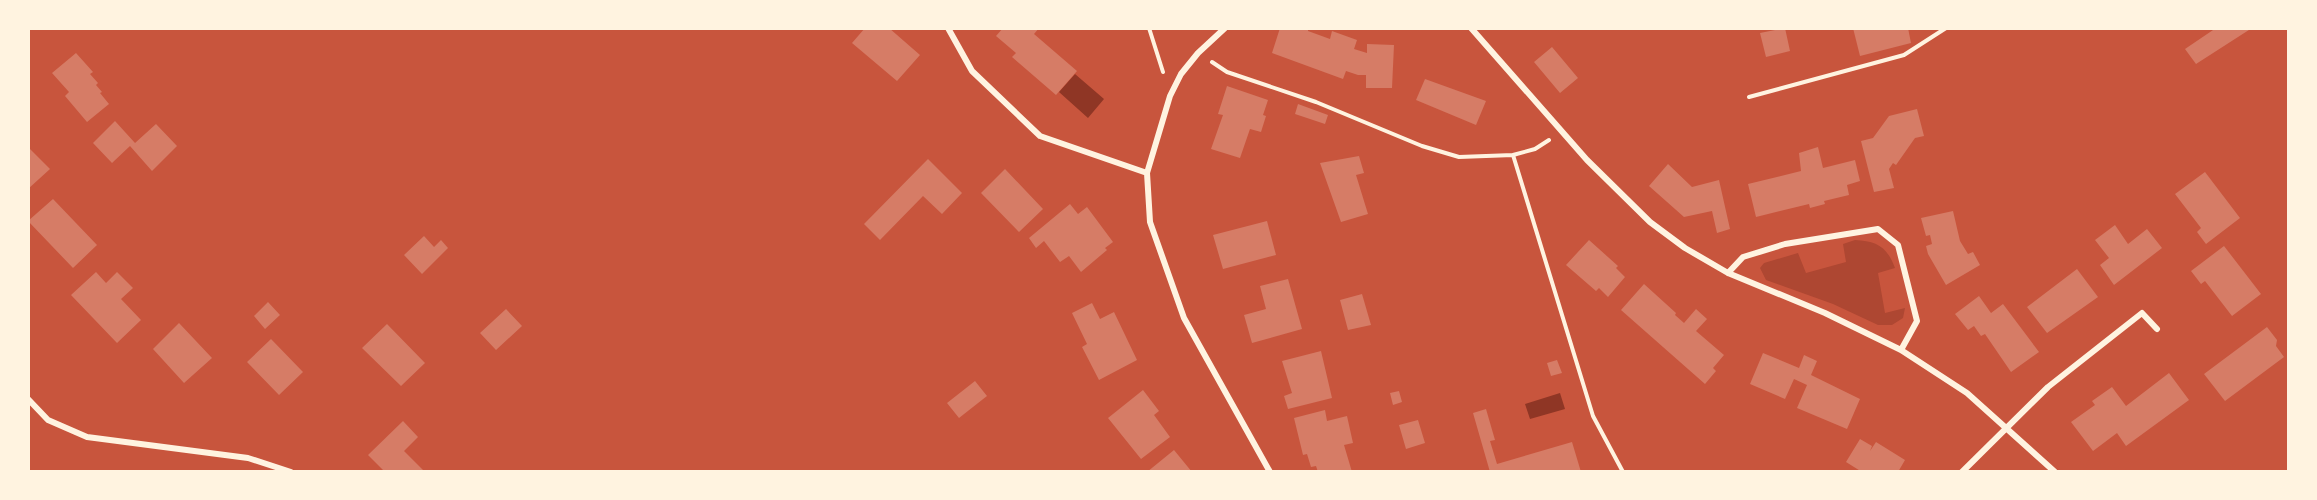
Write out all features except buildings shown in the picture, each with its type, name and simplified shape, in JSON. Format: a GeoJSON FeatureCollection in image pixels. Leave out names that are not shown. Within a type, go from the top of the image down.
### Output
{"type":"FeatureCollection","features":[{"type":"Feature","properties":{"kind":"street"},"geometry":{"type":"LineString","coordinates":[[948,28],[972,71],[1040,136],[1147,172]]}},
{"type":"Feature","properties":{"kind":"street"},"geometry":{"type":"LineString","coordinates":[[1225,28],[1198,53],[1181,74],[1170,96],[1147,172],[1150,222],[1184,318],[1270,471]]}},
{"type":"Feature","properties":{"kind":"street"},"geometry":{"type":"LineString","coordinates":[[1471,28],[1587,160],[1650,222],[1685,248],[1728,273],[1825,313],[1901,350],[1967,393],[2055,471]]}},
{"type":"Feature","properties":{"kind":"street"},"geometry":{"type":"LineString","coordinates":[[1728,273],[1743,257],[1785,244],[1878,229],[1898,245],[1917,321],[1901,350]]}},
{"type":"Feature","properties":{"kind":"street"},"geometry":{"type":"LineString","coordinates":[[1962,471],[2048,387],[2142,313],[2157,330]]}},
{"type":"Feature","properties":{"kind":"street"},"geometry":{"type":"LineString","coordinates":[[28,399],[48,420],[87,437],[248,458],[291,471]]}},
{"type":"Feature","properties":{"kind":"path"},"geometry":{"type":"LineString","coordinates":[[1149,28],[1170,96]]}},
{"type":"Feature","properties":{"kind":"path"},"geometry":{"type":"LineString","coordinates":[[1749,97],[1904,55],[1946,28]]}},
{"type":"Feature","properties":{"kind":"path"},"geometry":{"type":"LineString","coordinates":[[1198,53],[1227,72],[1316,102],[1422,146],[1459,157],[1513,155],[1535,149],[1562,132]]}},
{"type":"Feature","properties":{"kind":"path"},"geometry":{"type":"LineString","coordinates":[[1513,155],[1593,416],[1623,471]]}},
{"type":"Feature","properties":{"kind":"shaded area"},"geometry":{"type":"Polygon","coordinates":[[[1075,74],[1104,99],[1088,118],[1059,92],[1075,74]]]}},
{"type":"Feature","properties":{"kind":"shaded area"},"geometry":{"type":"Polygon","coordinates":[[[1855,240],[1875,243],[1888,254],[1892,261],[1895,268],[1878,273],[1885,313],[1905,308],[1903,318],[1892,325],[1878,325],[1833,304],[1766,280],[1760,268],[1764,263],[1798,253],[1806,273],[1846,262],[1843,244],[1855,240]]]}},
{"type":"Feature","properties":{"kind":"shaded area"},"geometry":{"type":"Polygon","coordinates":[[[1560,393],[1565,409],[1530,419],[1525,404],[1560,393]]]}}]}
